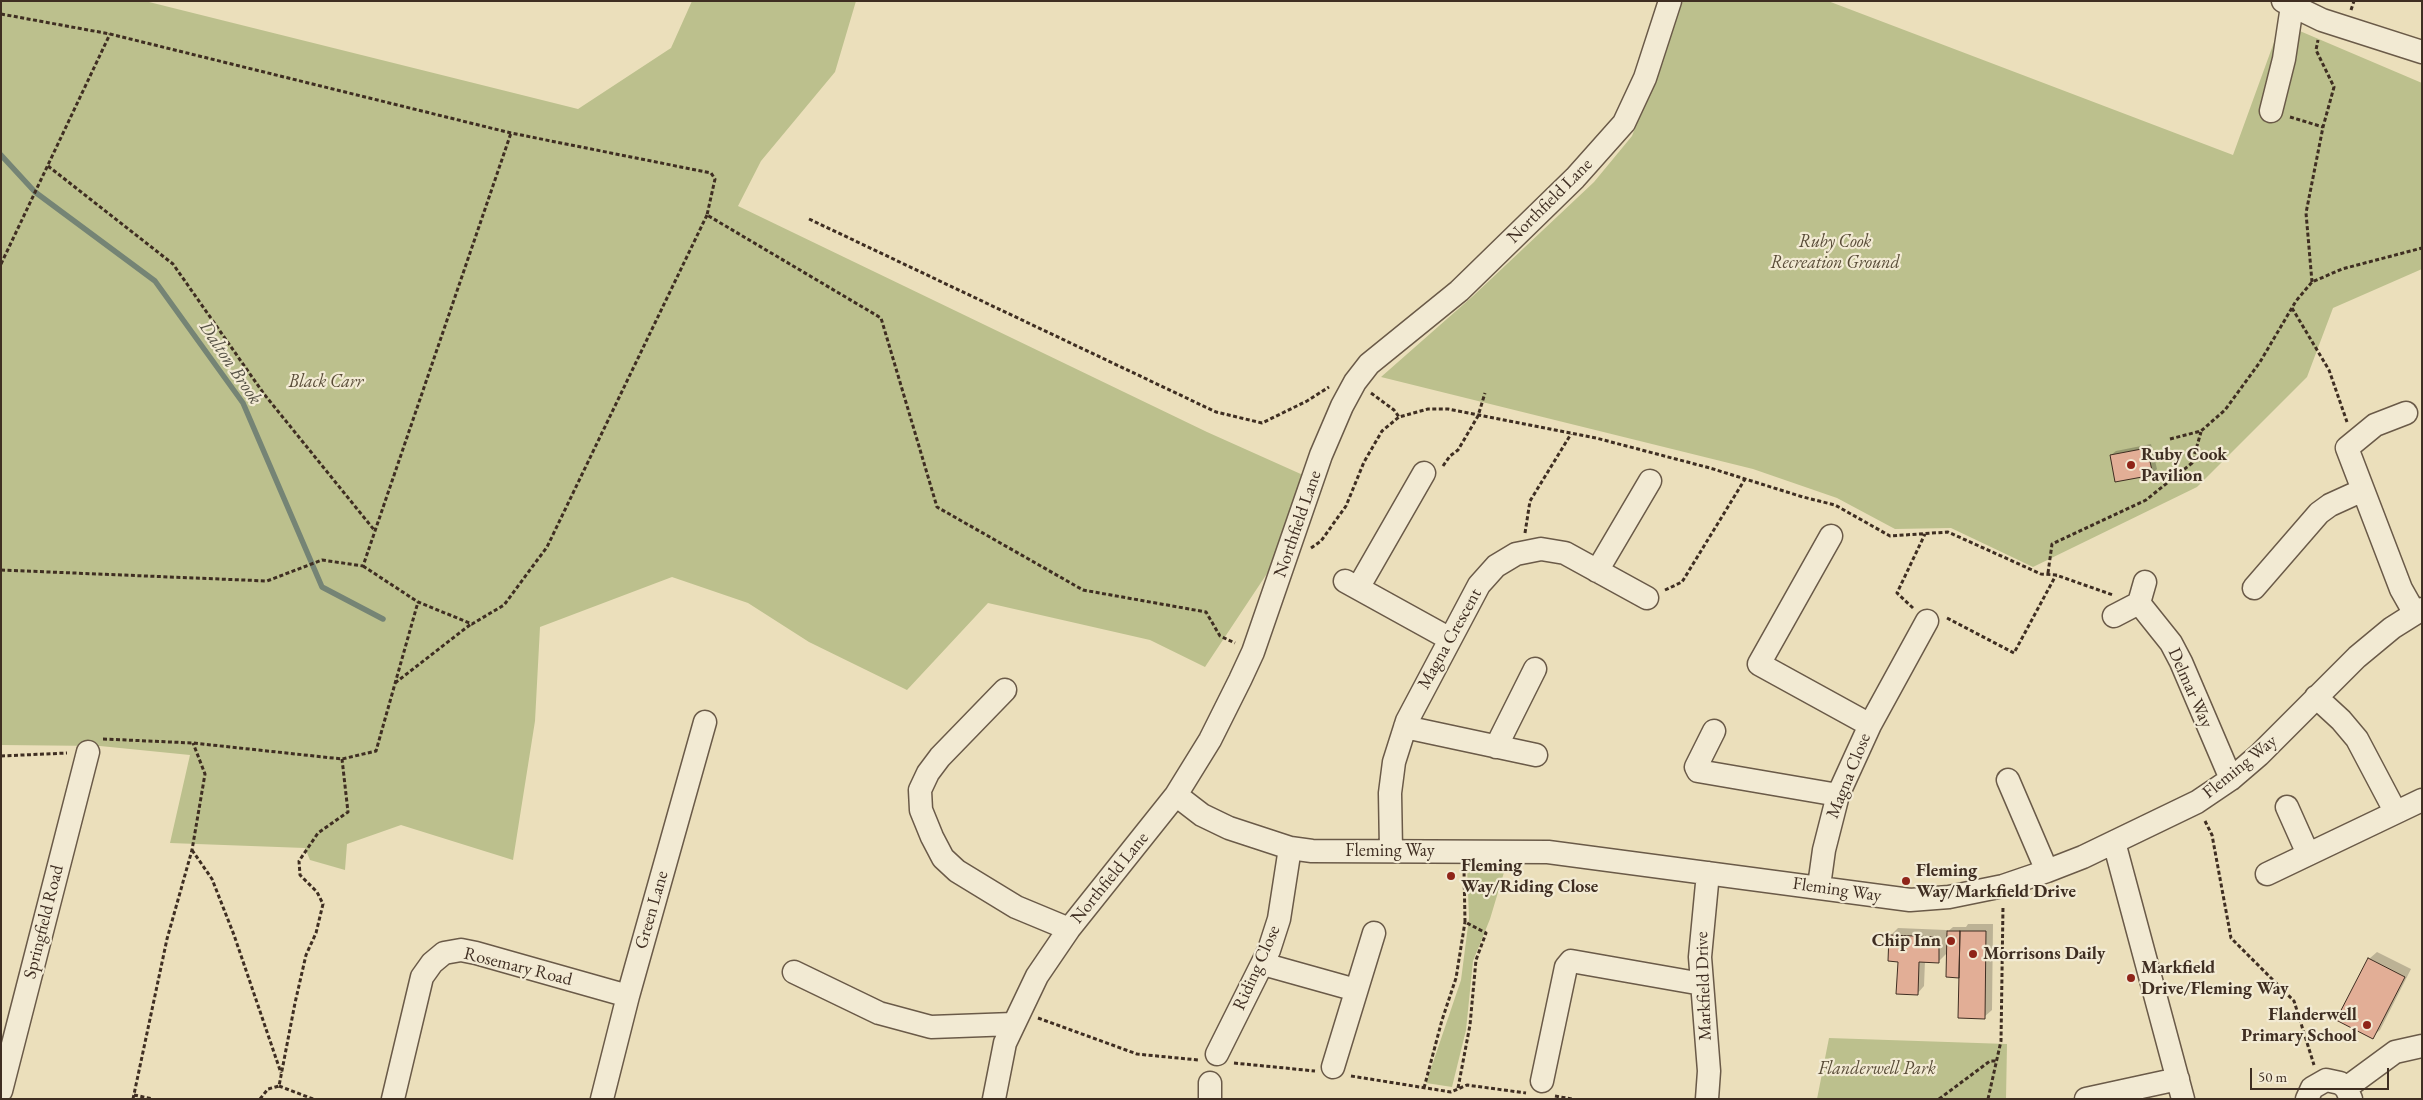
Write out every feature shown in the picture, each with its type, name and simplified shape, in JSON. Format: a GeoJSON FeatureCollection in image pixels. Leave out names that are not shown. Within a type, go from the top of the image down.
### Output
{"type":"FeatureCollection","features":[{"type":"Feature","properties":{"kind":"street","name":"Northfield Lane"},"geometry":{"type":"LineString","coordinates":[[994,1099],[1005,1043],[1037,976],[1069,929],[1176,795],[1210,740],[1253,652],[1283,570],[1321,455],[1342,406],[1355,382],[1369,364],[1459,291],[1575,178],[1624,123],[1645,78],[1670,1]]}},
{"type":"Feature","properties":{"kind":"street"},"geometry":{"type":"LineString","coordinates":[[2271,111],[2284,59],[2288,4],[2322,20],[2422,52]]}},
{"type":"Feature","properties":{"kind":"street"},"geometry":{"type":"LineString","coordinates":[[2406,413],[2374,425],[2351,445],[2363,490],[2402,589],[2418,610]]}},
{"type":"Feature","properties":{"kind":"street"},"geometry":{"type":"LineString","coordinates":[[1424,473],[1351,584],[1450,639]]}},
{"type":"Feature","properties":{"kind":"street"},"geometry":{"type":"LineString","coordinates":[[1597,570],[1650,481]]}},
{"type":"Feature","properties":{"kind":"street"},"geometry":{"type":"LineString","coordinates":[[2254,588],[2319,513],[2330,505],[2363,490]]}},
{"type":"Feature","properties":{"kind":"street","name":"Magna Close"},"geometry":{"type":"LineString","coordinates":[[1831,536],[1759,664],[1870,725]]}},
{"type":"Feature","properties":{"kind":"street","name":"Magna Crescent"},"geometry":{"type":"LineString","coordinates":[[1391,850],[1390,793],[1394,762],[1405,727],[1419,695],[1479,585],[1496,566],[1522,553],[1540,549],[1565,553],[1647,598]]}},
{"type":"Feature","properties":{"kind":"street"},"geometry":{"type":"LineString","coordinates":[[2114,616],[2139,603],[2145,582]]}},
{"type":"Feature","properties":{"kind":"street","name":"Delmar Way"},"geometry":{"type":"LineString","coordinates":[[2139,603],[2171,643],[2181,662],[2231,779]]}},
{"type":"Feature","properties":{"kind":"street","name":"Fleming Way"},"geometry":{"type":"LineString","coordinates":[[1176,795],[1202,815],[1229,828],[1290,848],[1312,851],[1391,850],[1578,854],[1910,900],[1949,897],[2003,886],[2047,871],[2114,842],[2197,802],[2231,779],[2260,755],[2357,657],[2418,610]]}},
{"type":"Feature","properties":{"kind":"street","name":"Magna Close"},"geometry":{"type":"LineString","coordinates":[[1819,886],[1824,850],[1838,795],[1870,725],[1927,621]]}},
{"type":"Feature","properties":{"kind":"street"},"geometry":{"type":"LineString","coordinates":[[1496,747],[1536,669]]}},
{"type":"Feature","properties":{"kind":"street"},"geometry":{"type":"LineString","coordinates":[[1005,690],[940,757],[928,773],[920,790],[921,810],[932,838],[943,858],[957,871],[1016,907],[1069,929]]}},
{"type":"Feature","properties":{"kind":"street"},"geometry":{"type":"LineString","coordinates":[[2316,697],[2342,720],[2357,739],[2395,812]]}},
{"type":"Feature","properties":{"kind":"street","name":"Green Lane"},"geometry":{"type":"LineString","coordinates":[[602,1099],[628,996],[705,722]]}},
{"type":"Feature","properties":{"kind":"street"},"geometry":{"type":"LineString","coordinates":[[1405,727],[1536,756]]}},
{"type":"Feature","properties":{"kind":"street"},"geometry":{"type":"LineString","coordinates":[[1714,731],[1696,767],[1698,771],[1838,795]]}},
{"type":"Feature","properties":{"kind":"street","name":"Springfield Road"},"geometry":{"type":"LineString","coordinates":[[1,1091],[88,752]]}},
{"type":"Feature","properties":{"kind":"street"},"geometry":{"type":"LineString","coordinates":[[2008,780],[2047,871]]}},
{"type":"Feature","properties":{"kind":"street"},"geometry":{"type":"LineString","coordinates":[[2267,874],[2422,800]]}},
{"type":"Feature","properties":{"kind":"street"},"geometry":{"type":"LineString","coordinates":[[2287,808],[2308,854]]}},
{"type":"Feature","properties":{"kind":"street"},"geometry":{"type":"LineString","coordinates":[[2086,1099],[2181,1089],[2114,842]]}},
{"type":"Feature","properties":{"kind":"street","name":"Riding Close"},"geometry":{"type":"LineString","coordinates":[[1218,1059],[1270,950],[1279,919],[1290,848]]}},
{"type":"Feature","properties":{"kind":"street","name":"Markfield Drive"},"geometry":{"type":"LineString","coordinates":[[1707,1099],[1708,1070],[1700,957],[1708,873]]}},
{"type":"Feature","properties":{"kind":"street"},"geometry":{"type":"LineString","coordinates":[[1334,1071],[1374,933]]}},
{"type":"Feature","properties":{"kind":"street","name":"Rosemary Road"},"geometry":{"type":"LineString","coordinates":[[393,1099],[422,977],[432,963],[444,953],[461,950],[476,952],[628,996]]}},
{"type":"Feature","properties":{"kind":"street"},"geometry":{"type":"LineString","coordinates":[[1543,1090],[1566,967],[1571,961],[1702,984]]}},
{"type":"Feature","properties":{"kind":"street"},"geometry":{"type":"LineString","coordinates":[[1262,964],[1356,990]]}},
{"type":"Feature","properties":{"kind":"street"},"geometry":{"type":"LineString","coordinates":[[794,972],[879,1013],[931,1027],[1016,1018]]}},
{"type":"Feature","properties":{"kind":"street"},"geometry":{"type":"LineString","coordinates":[[2313,1091],[2333,1080],[2349,1093],[2395,1052],[2422,1046]]}},
{"type":"Feature","properties":{"kind":"path"},"geometry":{"type":"LineString","coordinates":[[1,14],[110,34],[511,133],[710,174],[715,179],[707,215],[547,547],[504,605],[472,624],[395,684]]}},
{"type":"Feature","properties":{"kind":"path"},"geometry":{"type":"LineString","coordinates":[[2312,282],[2306,213],[2323,127],[2334,87],[2316,50],[2322,20]]}},
{"type":"Feature","properties":{"kind":"path"},"geometry":{"type":"LineString","coordinates":[[1,264],[110,34]]}},
{"type":"Feature","properties":{"kind":"path"},"geometry":{"type":"LineString","coordinates":[[2271,111],[2323,127]]}},
{"type":"Feature","properties":{"kind":"path"},"geometry":{"type":"LineString","coordinates":[[363,566],[511,133]]}},
{"type":"Feature","properties":{"kind":"path"},"geometry":{"type":"LineString","coordinates":[[48,166],[173,264],[264,394],[375,531]]}},
{"type":"Feature","properties":{"kind":"path"},"geometry":{"type":"LineString","coordinates":[[707,215],[881,318],[938,507],[1083,590],[1206,612],[1220,636],[1253,652]]}},
{"type":"Feature","properties":{"kind":"path"},"geometry":{"type":"LineString","coordinates":[[809,219],[1216,412],[1262,423],[1307,401],[1346,377],[1394,410],[1399,417]]}},
{"type":"Feature","properties":{"kind":"path"},"geometry":{"type":"LineString","coordinates":[[2170,439],[2201,431],[2225,410],[2260,362],[2292,308],[2312,282],[2342,269],[2422,248]]}},
{"type":"Feature","properties":{"kind":"path"},"geometry":{"type":"LineString","coordinates":[[2292,308],[2328,370],[2351,445]]}},
{"type":"Feature","properties":{"kind":"path"},"geometry":{"type":"LineString","coordinates":[[1424,473],[1439,470],[1450,456],[1458,450],[1478,416],[1484,393]]}},
{"type":"Feature","properties":{"kind":"path"},"geometry":{"type":"LineString","coordinates":[[1283,570],[1320,541],[1346,506],[1364,462],[1382,431],[1399,417],[1428,410],[1448,410],[1596,438],[1745,479],[1835,505],[1890,536],[1948,532],[2040,574],[2056,575],[2139,603]]}},
{"type":"Feature","properties":{"kind":"path"},"geometry":{"type":"LineString","coordinates":[[2048,573],[2052,544],[2146,500],[2192,463],[2201,431]]}},
{"type":"Feature","properties":{"kind":"path"},"geometry":{"type":"LineString","coordinates":[[1522,553],[1530,501],[1571,434]]}},
{"type":"Feature","properties":{"kind":"path"},"geometry":{"type":"LineString","coordinates":[[1647,598],[1682,582],[1745,479]]}},
{"type":"Feature","properties":{"kind":"path"},"geometry":{"type":"LineString","coordinates":[[1925,534],[1897,593],[1927,621],[1943,616],[2014,654],[2056,575]]}},
{"type":"Feature","properties":{"kind":"path"},"geometry":{"type":"LineString","coordinates":[[1,570],[267,581],[322,560],[363,566],[418,602],[472,624]]}},
{"type":"Feature","properties":{"kind":"path"},"geometry":{"type":"LineString","coordinates":[[1,756],[88,752],[101,739],[193,743],[342,759],[376,751],[418,602]]}},
{"type":"Feature","properties":{"kind":"path"},"geometry":{"type":"LineString","coordinates":[[153,1099],[134,1097],[167,940],[192,850],[205,774],[193,743]]}},
{"type":"Feature","properties":{"kind":"path"},"geometry":{"type":"LineString","coordinates":[[279,1086],[304,965],[316,933],[323,904],[317,892],[300,875],[299,861],[318,833],[348,812],[342,759]]}},
{"type":"Feature","properties":{"kind":"path"},"geometry":{"type":"LineString","coordinates":[[2197,802],[2212,835],[2232,938],[2294,1001],[2313,1091]]}},
{"type":"Feature","properties":{"kind":"path"},"geometry":{"type":"LineString","coordinates":[[192,850],[212,879],[237,944],[282,1074]]}},
{"type":"Feature","properties":{"kind":"path"},"geometry":{"type":"LineString","coordinates":[[1424,1088],[1442,1020],[1456,978],[1465,922],[1463,851]]}},
{"type":"Feature","properties":{"kind":"path"},"geometry":{"type":"LineString","coordinates":[[1988,1099],[2001,1041],[2003,886]]}},
{"type":"Feature","properties":{"kind":"path"},"geometry":{"type":"LineString","coordinates":[[1458,1089],[1470,1025],[1476,960],[1486,933],[1465,922]]}},
{"type":"Feature","properties":{"kind":"path"},"geometry":{"type":"LineString","coordinates":[[1016,1018],[1137,1054],[1218,1059],[1334,1071],[1451,1092],[1467,1085],[1543,1090],[1572,1099]]}},
{"type":"Feature","properties":{"kind":"path"},"geometry":{"type":"LineString","coordinates":[[1939,1099],[1990,1061],[1996,1061]]}},
{"type":"Feature","properties":{"kind":"path"},"geometry":{"type":"LineString","coordinates":[[260,1099],[268,1089],[279,1086],[313,1099]]}},
{"type":"Feature","properties":{"kind":"green space","name":"Black Carr"},"geometry":{"type":"Polygon","coordinates":[[[1,1],[145,1],[578,109],[671,48],[692,1],[856,1],[835,72],[761,161],[738,206],[1207,432],[1303,475],[1268,572],[1205,667],[1150,640],[988,603],[907,690],[809,642],[748,603],[672,577],[540,627],[535,721],[513,860],[401,825],[347,844],[345,870],[310,860],[305,848],[170,843],[190,755],[100,746],[1,745],[1,1]]]}},
{"type":"Feature","properties":{"kind":"green space","name":"Ruby Cook Recreation Ground"},"geometry":{"type":"Polygon","coordinates":[[[1683,1],[1828,1],[2233,155],[2281,23],[2422,83],[2422,269],[2333,308],[2307,377],[2197,487],[2033,567],[1951,528],[1895,529],[1837,498],[1753,469],[1381,377],[1473,296],[1594,182],[1632,136],[1683,1]]]}},
{"type":"Feature","properties":{"kind":"green space"},"geometry":{"type":"Polygon","coordinates":[[[1467,866],[1505,869],[1490,919],[1473,961],[1466,1030],[1452,1087],[1426,1083],[1461,980],[1469,918],[1467,866]]]}},
{"type":"Feature","properties":{"kind":"green space","name":"Flanderwell Park"},"geometry":{"type":"Polygon","coordinates":[[[1829,1038],[2007,1044],[2006,1099],[1817,1099],[1829,1038]]]}},
{"type":"Feature","properties":{"kind":"building","name":"Ruby Cook Pavilion"},"geometry":{"type":"Polygon","coordinates":[[[2147,448],[2153,475],[2115,482],[2110,455],[2147,448]]]}},
{"type":"Feature","properties":{"kind":"building"},"geometry":{"type":"Polygon","coordinates":[[[1947,931],[1960,931],[1959,978],[1946,977],[1947,931]]]}},
{"type":"Feature","properties":{"kind":"building","name":"Morrisons Daily"},"geometry":{"type":"Polygon","coordinates":[[[1960,931],[1986,931],[1985,1019],[1958,1018],[1960,931]]]}},
{"type":"Feature","properties":{"kind":"building"},"geometry":{"type":"Polygon","coordinates":[[[1889,935],[1939,937],[1939,963],[1919,962],[1918,995],[1896,994],[1898,962],[1888,961],[1889,935]]]}},
{"type":"Feature","properties":{"kind":"building"},"geometry":{"type":"Polygon","coordinates":[[[2368,958],[2405,977],[2373,1039],[2336,1020],[2368,958]]]}},
{"type":"Feature","properties":{"kind":"waterway","name":"Dalton Brook"},"geometry":{"type":"LineString","coordinates":[[1,155],[35,192],[155,281],[243,403],[322,587],[383,619]]}},
{"type":"Feature","properties":{"kind":"place","name":"Ruby Cook Pavilion"},"geometry":{"type":"Point","coordinates":[2131,465]}},
{"type":"Feature","properties":{"kind":"place","name":"Fleming Way/Riding Close"},"geometry":{"type":"Point","coordinates":[1451,876]}},
{"type":"Feature","properties":{"kind":"place","name":"Fleming Way/Markfield Drive"},"geometry":{"type":"Point","coordinates":[1906,881]}},
{"type":"Feature","properties":{"kind":"place","name":"Chip Inn"},"geometry":{"type":"Point","coordinates":[1951,941]}},
{"type":"Feature","properties":{"kind":"place","name":"Morrisons Daily"},"geometry":{"type":"Point","coordinates":[1973,954]}},
{"type":"Feature","properties":{"kind":"place","name":"Markfield Drive/Fleming Way"},"geometry":{"type":"Point","coordinates":[2131,978]}},
{"type":"Feature","properties":{"kind":"place","name":"Flanderwell Primary School"},"geometry":{"type":"Point","coordinates":[2367,1025]}}]}
